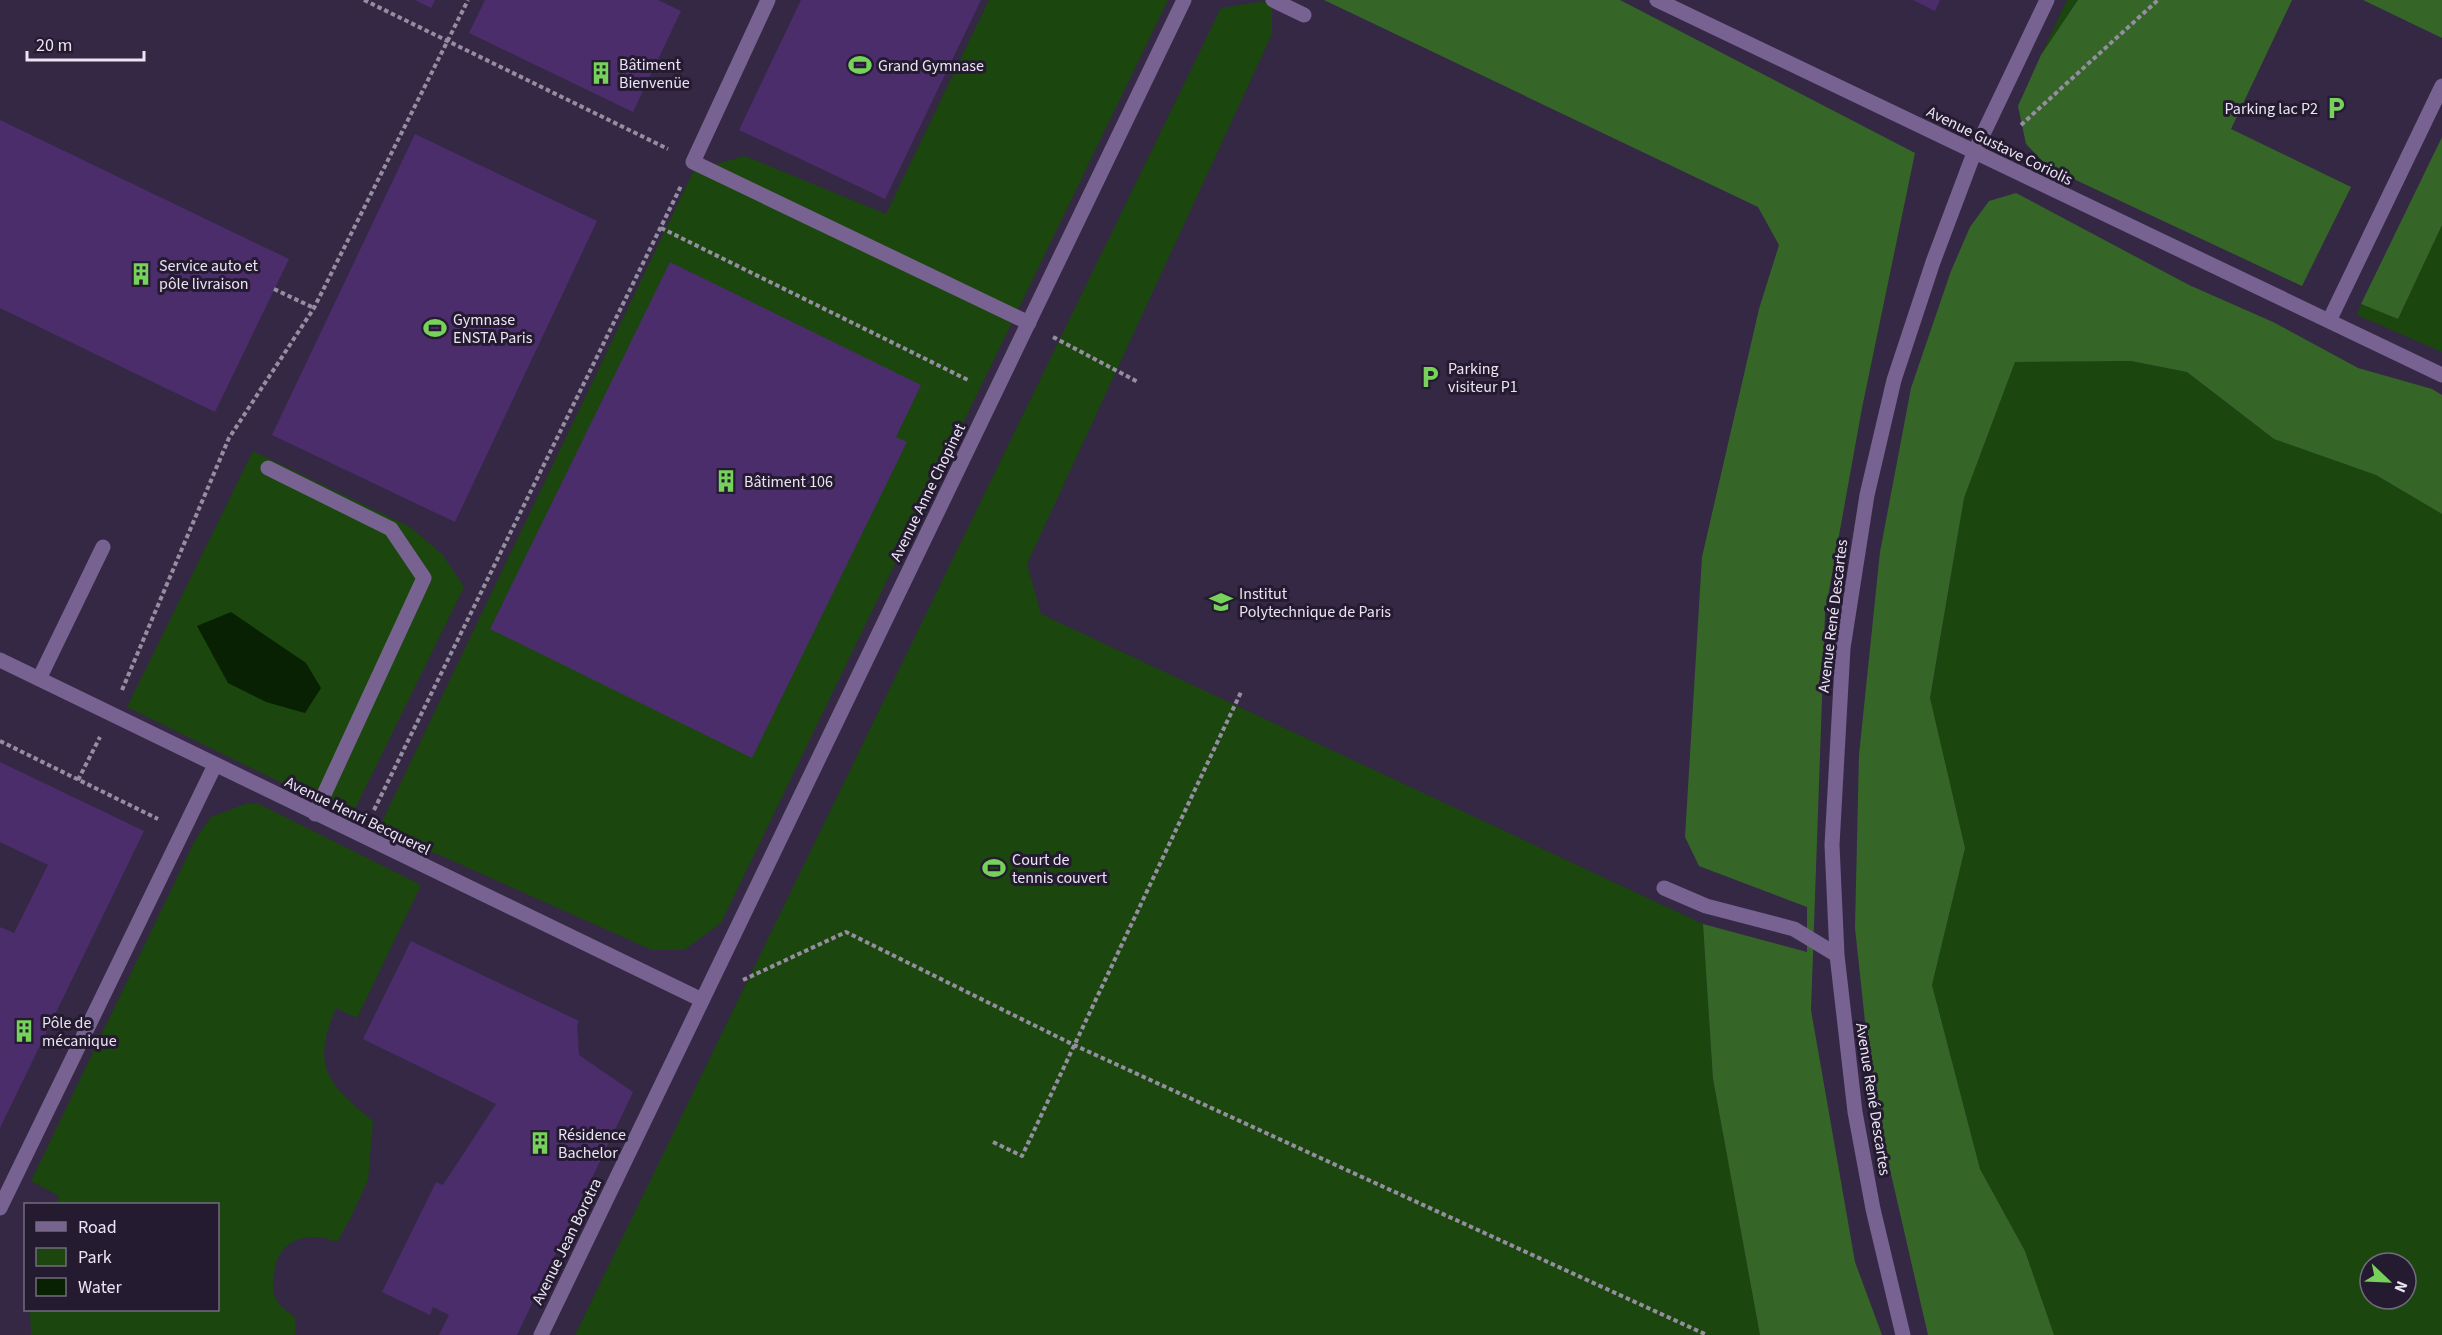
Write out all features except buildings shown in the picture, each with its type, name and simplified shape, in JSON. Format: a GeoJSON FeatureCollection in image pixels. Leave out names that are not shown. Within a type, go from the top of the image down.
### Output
{"type":"FeatureCollection","features":[{"type":"Feature","properties":{"kind":"street"},"geometry":{"type":"LineString","coordinates":[[768,0],[693,162],[1029,323]]}},
{"type":"Feature","properties":{"kind":"street","name":"Avenue Anne Chopinet"},"geometry":{"type":"LineString","coordinates":[[702,1000],[1184,0]]}},
{"type":"Feature","properties":{"kind":"street"},"geometry":{"type":"LineString","coordinates":[[1274,0],[1304,15]]}},
{"type":"Feature","properties":{"kind":"street","name":"Avenue Gustave Coriolis"},"geometry":{"type":"LineString","coordinates":[[1657,0],[2442,375]]}},
{"type":"Feature","properties":{"kind":"street","name":"Avenue René Descartes"},"geometry":{"type":"LineString","coordinates":[[1903,1335],[1873,1209],[1855,1112],[1837,955],[1832,845],[1843,648],[1867,495],[1894,380],[1933,262],[1974,153],[2047,0]]}},
{"type":"Feature","properties":{"kind":"street"},"geometry":{"type":"LineString","coordinates":[[2329,321],[2442,86]]}},
{"type":"Feature","properties":{"kind":"street"},"geometry":{"type":"LineString","coordinates":[[268,468],[391,529],[424,578],[315,814]]}},
{"type":"Feature","properties":{"kind":"street"},"geometry":{"type":"LineString","coordinates":[[39,679],[103,547]]}},
{"type":"Feature","properties":{"kind":"street","name":"Avenue Henri Becquerel"},"geometry":{"type":"LineString","coordinates":[[0,660],[361,837],[702,1000]]}},
{"type":"Feature","properties":{"kind":"street"},"geometry":{"type":"LineString","coordinates":[[0,1208],[215,765]]}},
{"type":"Feature","properties":{"kind":"street"},"geometry":{"type":"LineString","coordinates":[[1664,888],[1706,906],[1794,929],[1837,955]]}},
{"type":"Feature","properties":{"kind":"street","name":"Avenue Jean Borotra"},"geometry":{"type":"LineString","coordinates":[[541,1335],[702,1000]]}},
{"type":"Feature","properties":{"kind":"path"},"geometry":{"type":"LineString","coordinates":[[361,837],[693,162],[364,0]]}},
{"type":"Feature","properties":{"kind":"path"},"geometry":{"type":"LineString","coordinates":[[78,780],[112,714],[229,438],[314,308],[468,0]]}},
{"type":"Feature","properties":{"kind":"path"},"geometry":{"type":"LineString","coordinates":[[2015,130],[2158,0]]}},
{"type":"Feature","properties":{"kind":"path"},"geometry":{"type":"LineString","coordinates":[[661,228],[995,393]]}},
{"type":"Feature","properties":{"kind":"path"},"geometry":{"type":"LineString","coordinates":[[274,289],[314,308]]}},
{"type":"Feature","properties":{"kind":"path"},"geometry":{"type":"LineString","coordinates":[[1029,323],[1138,382]]}},
{"type":"Feature","properties":{"kind":"path"},"geometry":{"type":"LineString","coordinates":[[993,1142],[1023,1156],[1242,690]]}},
{"type":"Feature","properties":{"kind":"path"},"geometry":{"type":"LineString","coordinates":[[0,741],[183,831]]}},
{"type":"Feature","properties":{"kind":"path"},"geometry":{"type":"LineString","coordinates":[[702,1000],[846,932],[1074,1045],[1707,1335]]}},
{"type":"Feature","properties":{"kind":"shaded area","name":"Institut Polytechnique de Paris"},"geometry":{"type":"Polygon","coordinates":[[[0,0],[2442,0],[2442,1335],[0,1335],[0,0]]]}},
{"type":"Feature","properties":{"kind":"green space"},"geometry":{"type":"Polygon","coordinates":[[[989,0],[1168,0],[721,923],[684,950],[652,950],[379,828],[694,170],[745,156],[886,214],[989,0]]]}},
{"type":"Feature","properties":{"kind":"green space"},"geometry":{"type":"Polygon","coordinates":[[[1272,0],[1272,34],[1027,564],[1041,614],[1703,924],[1713,1079],[1760,1335],[575,1335],[1221,8],[1272,0]]]}},
{"type":"Feature","properties":{"kind":"green space"},"geometry":{"type":"Polygon","coordinates":[[[1324,0],[1620,0],[1915,153],[1862,408],[1825,613],[1811,1010],[1855,1262],[1882,1335],[1760,1335],[1713,1079],[1703,924],[1807,952],[1807,907],[1699,866],[1685,837],[1702,557],[1759,309],[1779,245],[1758,207],[1324,0]]]}},
{"type":"Feature","properties":{"kind":"green space"},"geometry":{"type":"Polygon","coordinates":[[[2067,0],[2078,0],[2041,55],[2067,0]]]}},
{"type":"Feature","properties":{"kind":"green space"},"geometry":{"type":"Polygon","coordinates":[[[2078,0],[2292,0],[2231,129],[2351,187],[2302,286],[2048,167],[2026,144],[2018,106],[2041,55],[2078,0]]]}},
{"type":"Feature","properties":{"kind":"green space"},"geometry":{"type":"Polygon","coordinates":[[[2363,0],[2442,0],[2442,38],[2363,0]]]}},
{"type":"Feature","properties":{"kind":"green space"},"geometry":{"type":"Polygon","coordinates":[[[2442,137],[2442,225],[2398,319],[2361,304],[2442,137]]]}},
{"type":"Feature","properties":{"kind":"green space"},"geometry":{"type":"Polygon","coordinates":[[[2016,193],[2189,285],[2273,322],[2358,368],[2432,389],[2442,395],[2442,514],[2376,475],[2274,439],[2187,372],[2131,361],[2015,362],[1964,498],[1930,698],[1965,848],[1932,985],[1980,1169],[2025,1251],[2054,1335],[1928,1335],[1873,1096],[1855,928],[1859,755],[1880,552],[1911,388],[1951,271],[1970,227],[1989,201],[2016,193]]]}},
{"type":"Feature","properties":{"kind":"green space"},"geometry":{"type":"Polygon","coordinates":[[[2442,225],[2442,352],[2357,315],[2361,304],[2398,319],[2442,225]]]}},
{"type":"Feature","properties":{"kind":"green space"},"geometry":{"type":"Polygon","coordinates":[[[2131,361],[2187,372],[2274,439],[2376,475],[2442,514],[2442,1335],[2054,1335],[2025,1251],[1980,1169],[1932,985],[1965,848],[1930,699],[1964,498],[2015,362],[2131,361]]]}},
{"type":"Feature","properties":{"kind":"green space"},"geometry":{"type":"Polygon","coordinates":[[[253,451],[410,527],[442,554],[464,587],[351,817],[127,707],[253,451]]]}},
{"type":"Feature","properties":{"kind":"green space"},"geometry":{"type":"Polygon","coordinates":[[[257,803],[421,885],[357,1018],[336,1008],[325,1045],[325,1060],[334,1084],[344,1096],[373,1121],[368,1180],[337,1242],[315,1237],[296,1240],[288,1245],[276,1262],[274,1294],[281,1306],[295,1317],[296,1335],[31,1335],[30,1311],[219,1311],[219,1203],[56,1203],[59,1196],[31,1181],[196,838],[211,817],[245,804],[257,803]]]}},
{"type":"Feature","properties":{"kind":"water"},"geometry":{"type":"Polygon","coordinates":[[[231,612],[306,663],[321,688],[305,713],[266,702],[228,683],[197,626],[231,612]]]}},
{"type":"Feature","properties":{"kind":"place","name":"Grand Gymnase"},"geometry":{"type":"Point","coordinates":[860,65]}},
{"type":"Feature","properties":{"kind":"place","name":"Bâtiment Bienvenüe"},"geometry":{"type":"Point","coordinates":[601,73]}},
{"type":"Feature","properties":{"kind":"place","name":"Parking lac P2"},"geometry":{"type":"Point","coordinates":[2336,108]}},
{"type":"Feature","properties":{"kind":"place","name":"Service auto et pôle livraison"},"geometry":{"type":"Point","coordinates":[141,274]}},
{"type":"Feature","properties":{"kind":"place","name":"Gymnase ENSTA Paris"},"geometry":{"type":"Point","coordinates":[435,328]}},
{"type":"Feature","properties":{"kind":"place","name":"Parking visiteur P1"},"geometry":{"type":"Point","coordinates":[1430,377]}},
{"type":"Feature","properties":{"kind":"place","name":"Bâtiment 106"},"geometry":{"type":"Point","coordinates":[726,481]}},
{"type":"Feature","properties":{"kind":"place","name":"Institut Polytechnique de Paris"},"geometry":{"type":"Point","coordinates":[1221,602]}},
{"type":"Feature","properties":{"kind":"place","name":"Court de tennis couvert"},"geometry":{"type":"Point","coordinates":[994,868]}},
{"type":"Feature","properties":{"kind":"place","name":"Pôle de mécanique"},"geometry":{"type":"Point","coordinates":[24,1031]}},
{"type":"Feature","properties":{"kind":"place","name":"Résidence Bachelor"},"geometry":{"type":"Point","coordinates":[540,1143]}}]}
